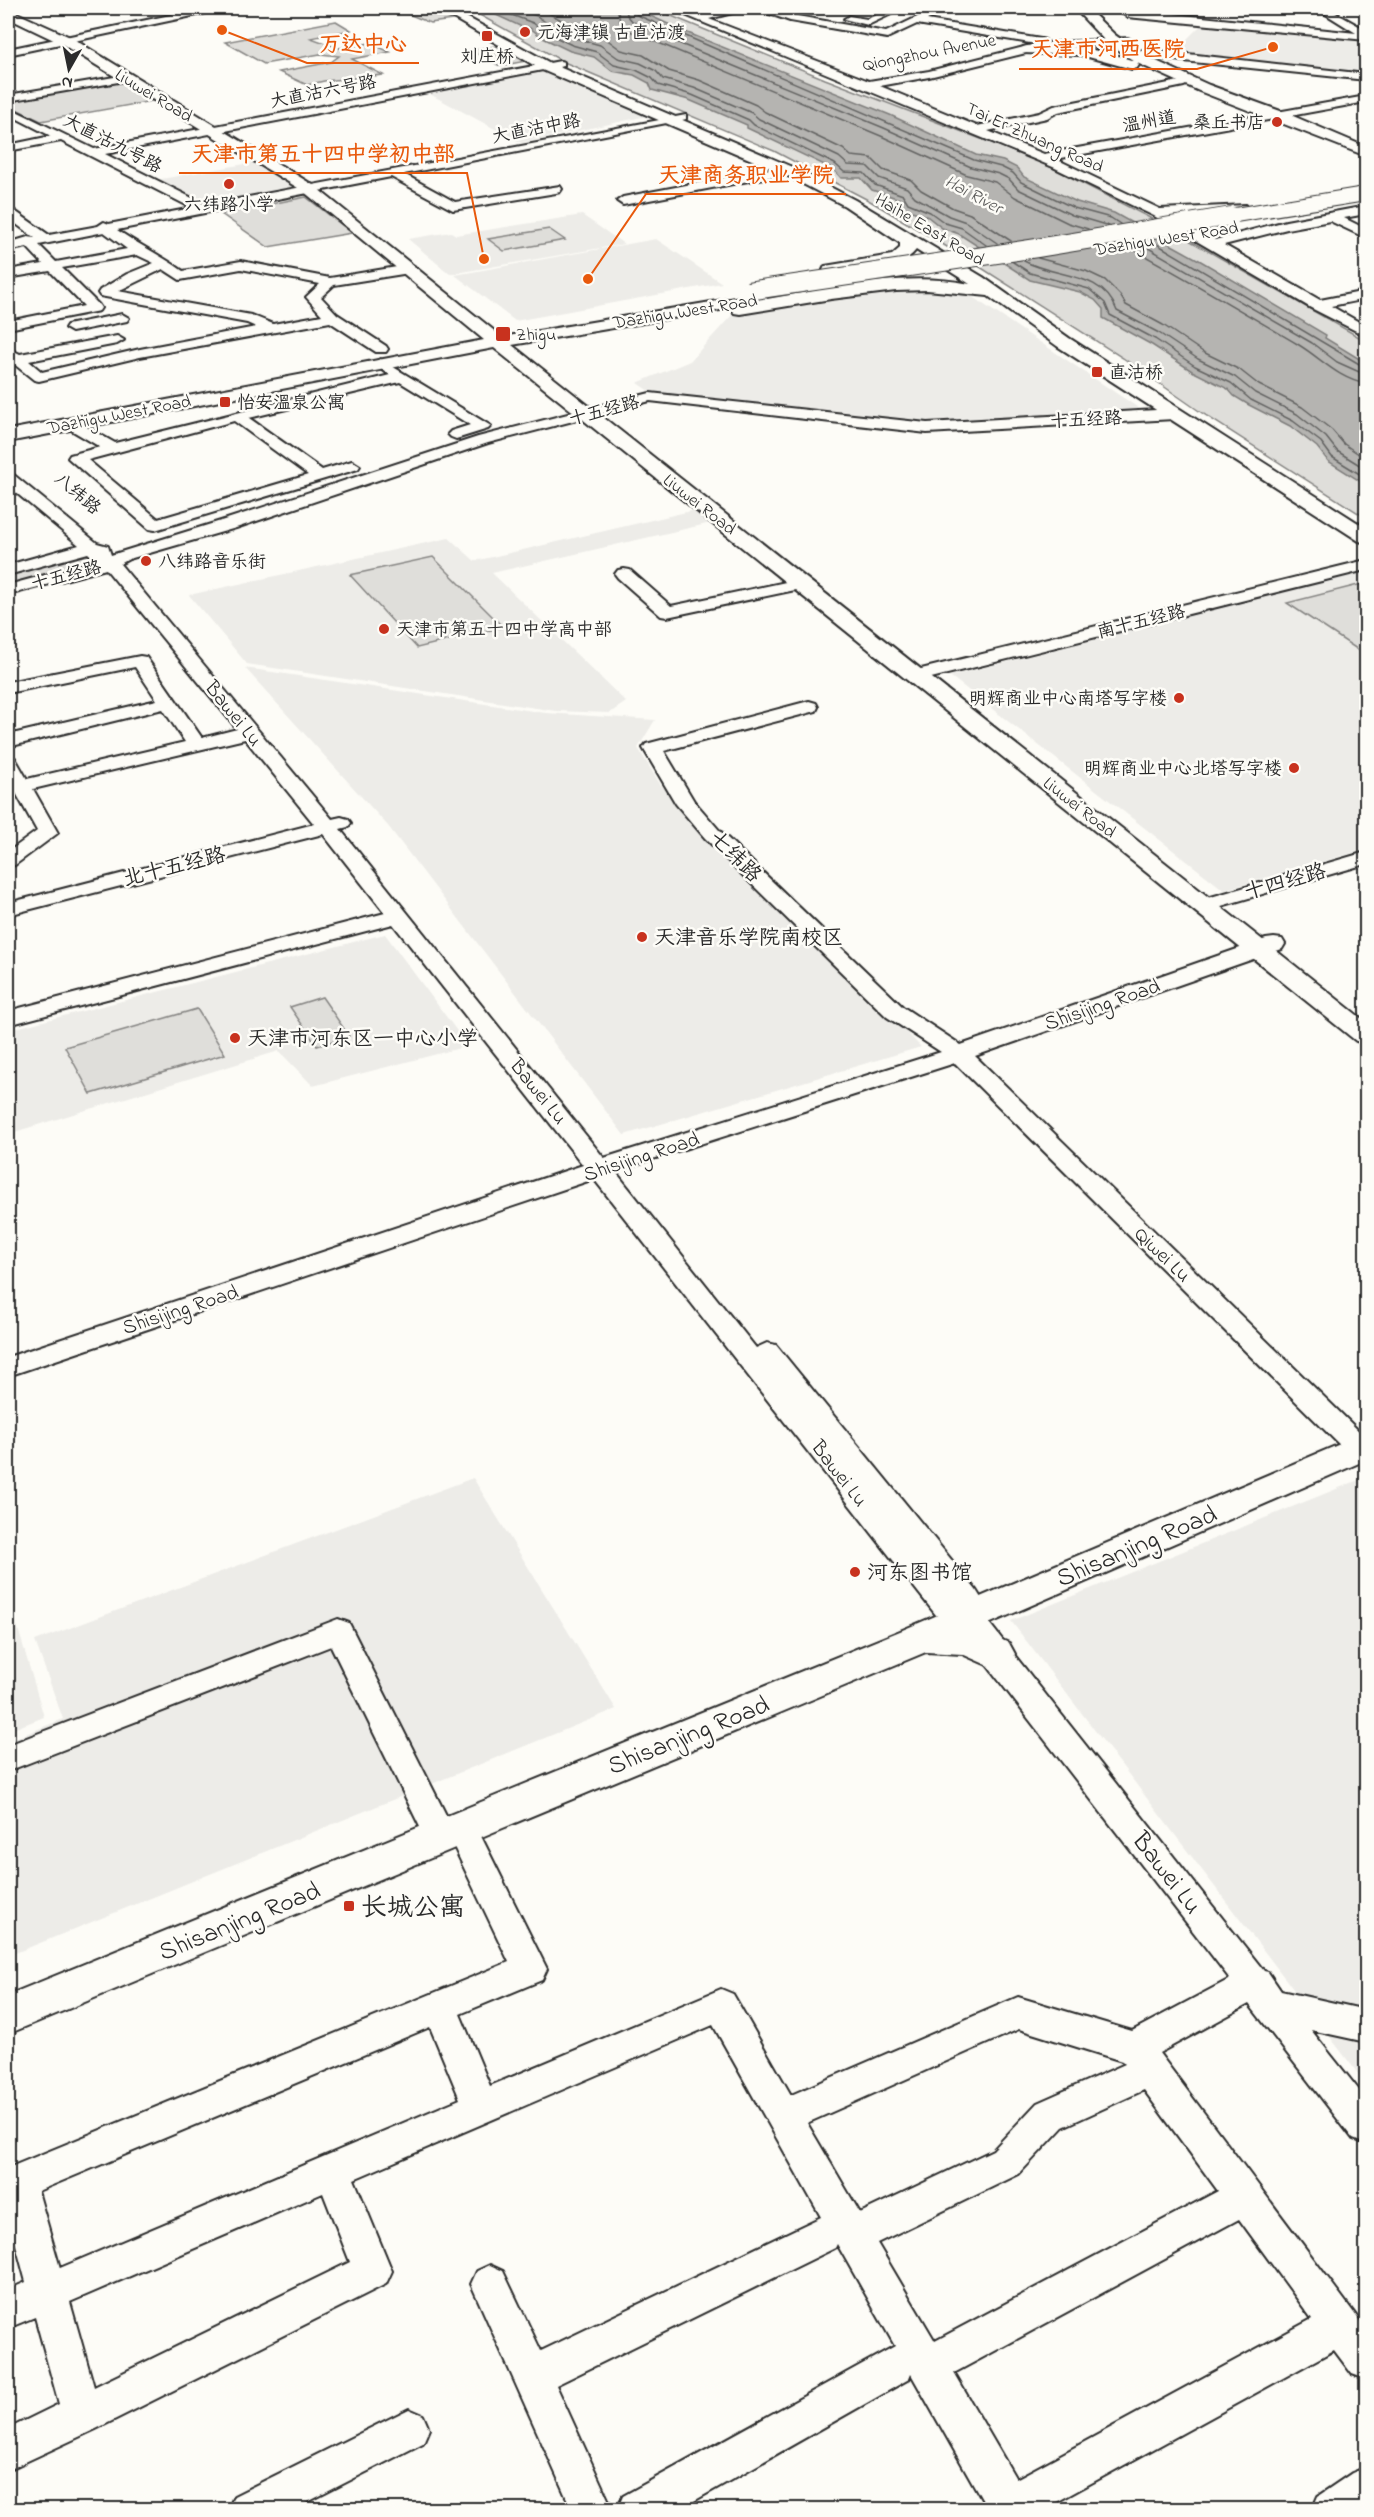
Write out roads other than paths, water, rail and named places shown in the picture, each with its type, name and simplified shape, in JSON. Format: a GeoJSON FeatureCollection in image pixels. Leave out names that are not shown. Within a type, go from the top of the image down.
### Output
{"type":"FeatureCollection","features":[{"type":"Feature","properties":{"kind":"main road","name":"Haihe East Road"},"geometry":{"type":"LineString","coordinates":[[442,8],[554,66],[812,174],[875,208],[981,273],[1080,344],[1366,524]]}},
{"type":"Feature","properties":{"kind":"main road","name":"Haihe East Road"},"geometry":{"type":"LineString","coordinates":[[457,8],[554,66]]}},
{"type":"Feature","properties":{"kind":"main road"},"geometry":{"type":"LineString","coordinates":[[1080,8],[1089,23],[1204,88]]}},
{"type":"Feature","properties":{"kind":"main road","name":"Liuwei Road"},"geometry":{"type":"LineString","coordinates":[[11,15],[69,40],[316,187],[501,335],[800,584],[922,675]]}},
{"type":"Feature","properties":{"kind":"main road","name":"Liuwei Road"},"geometry":{"type":"LineString","coordinates":[[69,40],[126,78],[218,129]]}},
{"type":"Feature","properties":{"kind":"main road"},"geometry":{"type":"LineString","coordinates":[[1028,50],[1058,48],[1092,52],[1204,88],[1281,116],[1366,152]]}},
{"type":"Feature","properties":{"kind":"main road","name":"Haihe East Road"},"geometry":{"type":"LineString","coordinates":[[674,117],[787,170],[900,233],[998,295],[1063,342],[1366,537]]}},
{"type":"Feature","properties":{"kind":"main road","name":"Liuwei Road"},"geometry":{"type":"LineString","coordinates":[[316,187],[409,269],[501,335]]}},
{"type":"Feature","properties":{"kind":"main road","name":"Dazhigu West Road"},"geometry":{"type":"LineString","coordinates":[[8,435],[20,421],[380,356],[754,295],[1185,236],[1366,199]]}},
{"type":"Feature","properties":{"kind":"main road"},"geometry":{"type":"LineString","coordinates":[[609,318],[687,295],[898,258],[908,250],[908,242],[900,233]]}},
{"type":"Feature","properties":{"kind":"main road"},"geometry":{"type":"LineString","coordinates":[[609,318],[668,319],[887,287],[951,285],[998,295]]}},
{"type":"Feature","properties":{"kind":"main road","name":"Dazhigu West Road"},"geometry":{"type":"LineString","coordinates":[[20,421],[71,424],[380,356]]}},
{"type":"Feature","properties":{"kind":"main road","name":"Liuwei Road"},"geometry":{"type":"LineString","coordinates":[[594,413],[1266,946],[1366,1035]]}},
{"type":"Feature","properties":{"kind":"main road","name":"Liuwei Road"},"geometry":{"type":"LineString","coordinates":[[1266,946],[1366,1016]]}},
{"type":"Feature","properties":{"kind":"main road","name":"Shisanjing Road"},"geometry":{"type":"LineString","coordinates":[[8,1993],[913,1641],[1008,1581],[1362,1443]]}},
{"type":"Feature","properties":{"kind":"main road","name":"Shisanjing Road"},"geometry":{"type":"LineString","coordinates":[[8,2015],[446,1823],[1362,1443]]}},
{"type":"Feature","properties":{"kind":"main road"},"geometry":{"type":"LineString","coordinates":[[966,1608],[985,1627],[996,1654]]}},
{"type":"Feature","properties":{"kind":"main road"},"geometry":{"type":"LineString","coordinates":[[913,1641],[957,1637],[980,1645],[996,1654]]}},
{"type":"Feature","properties":{"kind":"street"},"geometry":{"type":"LineString","coordinates":[[8,52],[216,8]]}},
{"type":"Feature","properties":{"kind":"street","name":"Qiongzhou Avenue"},"geometry":{"type":"LineString","coordinates":[[659,8],[852,84],[1044,43],[1125,44],[1366,77]]}},
{"type":"Feature","properties":{"kind":"street","name":"Tai Er Zhuang Road"},"geometry":{"type":"LineString","coordinates":[[673,8],[862,82],[1044,158],[1158,213],[1366,332]]}},
{"type":"Feature","properties":{"kind":"street"},"geometry":{"type":"LineString","coordinates":[[700,18],[740,8]]}},
{"type":"Feature","properties":{"kind":"street"},"geometry":{"type":"LineString","coordinates":[[778,8],[771,10],[790,18],[887,35],[943,8]]}},
{"type":"Feature","properties":{"kind":"street"},"geometry":{"type":"LineString","coordinates":[[848,8],[886,14]]}},
{"type":"Feature","properties":{"kind":"street"},"geometry":{"type":"LineString","coordinates":[[818,9],[810,13],[868,22],[899,8]]}},
{"type":"Feature","properties":{"kind":"street"},"geometry":{"type":"LineString","coordinates":[[1121,8],[1127,14],[1224,18],[1366,36]]}},
{"type":"Feature","properties":{"kind":"street"},"geometry":{"type":"LineString","coordinates":[[1325,10],[1366,36]]}},
{"type":"Feature","properties":{"kind":"street"},"geometry":{"type":"LineString","coordinates":[[1325,10],[1348,13]]}},
{"type":"Feature","properties":{"kind":"street"},"geometry":{"type":"LineString","coordinates":[[1224,18],[1269,16]]}},
{"type":"Feature","properties":{"kind":"street"},"geometry":{"type":"LineString","coordinates":[[821,24],[837,17]]}},
{"type":"Feature","properties":{"kind":"street"},"geometry":{"type":"LineString","coordinates":[[916,21],[1044,43],[1089,23]]}},
{"type":"Feature","properties":{"kind":"street","name":"Qiongzhou Avenue"},"geometry":{"type":"LineString","coordinates":[[862,82],[929,74],[1028,50],[1125,44]]}},
{"type":"Feature","properties":{"kind":"street","name":"大直沽六号路"},"geometry":{"type":"LineString","coordinates":[[92,153],[554,66]]}},
{"type":"Feature","properties":{"kind":"street"},"geometry":{"type":"LineString","coordinates":[[8,98],[126,78]]}},
{"type":"Feature","properties":{"kind":"street"},"geometry":{"type":"LineString","coordinates":[[976,130],[1043,116],[1054,110],[1184,83]]}},
{"type":"Feature","properties":{"kind":"street","name":"温州道"},"geometry":{"type":"LineString","coordinates":[[1044,158],[1366,99]]}},
{"type":"Feature","properties":{"kind":"street"},"geometry":{"type":"LineString","coordinates":[[1343,103],[1366,112]]}},
{"type":"Feature","properties":{"kind":"street","name":"大直沽九号路"},"geometry":{"type":"LineString","coordinates":[[8,110],[202,208]]}},
{"type":"Feature","properties":{"kind":"street","name":"大直沽中路"},"geometry":{"type":"LineString","coordinates":[[29,242],[674,117]]}},
{"type":"Feature","properties":{"kind":"street"},"geometry":{"type":"LineString","coordinates":[[8,148],[61,138]]}},
{"type":"Feature","properties":{"kind":"street"},"geometry":{"type":"LineString","coordinates":[[623,201],[787,170]]}},
{"type":"Feature","properties":{"kind":"street"},"geometry":{"type":"LineString","coordinates":[[392,172],[453,206],[556,189]]}},
{"type":"Feature","properties":{"kind":"street","name":"大直沽中路"},"geometry":{"type":"LineString","coordinates":[[8,246],[316,187]]}},
{"type":"Feature","properties":{"kind":"street"},"geometry":{"type":"LineString","coordinates":[[1158,213],[1366,199]]}},
{"type":"Feature","properties":{"kind":"street"},"geometry":{"type":"LineString","coordinates":[[1211,245],[1286,225],[1333,217],[1366,199]]}},
{"type":"Feature","properties":{"kind":"street"},"geometry":{"type":"LineString","coordinates":[[8,212],[44,238]]}},
{"type":"Feature","properties":{"kind":"street"},"geometry":{"type":"LineString","coordinates":[[1333,217],[1366,234]]}},
{"type":"Feature","properties":{"kind":"street"},"geometry":{"type":"LineString","coordinates":[[105,227],[138,250],[165,263],[180,276],[241,265],[330,282],[409,269]]}},
{"type":"Feature","properties":{"kind":"street"},"geometry":{"type":"LineString","coordinates":[[8,325],[94,308],[29,242]]}},
{"type":"Feature","properties":{"kind":"street"},"geometry":{"type":"LineString","coordinates":[[8,274],[138,250]]}},
{"type":"Feature","properties":{"kind":"street"},"geometry":{"type":"LineString","coordinates":[[165,263],[132,277],[105,293],[251,319],[270,328]]}},
{"type":"Feature","properties":{"kind":"street"},"geometry":{"type":"LineString","coordinates":[[330,282],[314,297],[332,317],[380,356],[401,377],[483,426],[155,525],[76,458],[237,416],[401,377]]}},
{"type":"Feature","properties":{"kind":"street"},"geometry":{"type":"LineString","coordinates":[[59,297],[80,293]]}},
{"type":"Feature","properties":{"kind":"street"},"geometry":{"type":"LineString","coordinates":[[1316,305],[1366,295]]}},
{"type":"Feature","properties":{"kind":"street"},"geometry":{"type":"LineString","coordinates":[[10,358],[39,377],[140,353],[332,317]]}},
{"type":"Feature","properties":{"kind":"street"},"geometry":{"type":"LineString","coordinates":[[53,332],[122,318]]}},
{"type":"Feature","properties":{"kind":"street"},"geometry":{"type":"LineString","coordinates":[[10,358],[117,340]]}},
{"type":"Feature","properties":{"kind":"street","name":"十五经路"},"geometry":{"type":"LineString","coordinates":[[8,590],[230,524],[483,440],[594,413],[634,400],[658,397],[798,416],[927,428],[1174,414]]}},
{"type":"Feature","properties":{"kind":"street"},"geometry":{"type":"LineString","coordinates":[[237,416],[320,476]]}},
{"type":"Feature","properties":{"kind":"street"},"geometry":{"type":"LineString","coordinates":[[71,424],[112,448]]}},
{"type":"Feature","properties":{"kind":"street","name":"八纬路"},"geometry":{"type":"LineString","coordinates":[[8,460],[117,559]]}},
{"type":"Feature","properties":{"kind":"street","name":"八纬路"},"geometry":{"type":"LineString","coordinates":[[8,477],[91,547]]}},
{"type":"Feature","properties":{"kind":"street","name":"十五经路"},"geometry":{"type":"LineString","coordinates":[[8,570],[91,547],[117,559]]}},
{"type":"Feature","properties":{"kind":"street","name":"Bawei Lu"},"geometry":{"type":"LineString","coordinates":[[117,559],[250,732],[334,825],[399,916],[608,1166]]}},
{"type":"Feature","properties":{"kind":"street","name":"Bawei Lu"},"geometry":{"type":"LineString","coordinates":[[117,559],[966,1608]]}},
{"type":"Feature","properties":{"kind":"street","name":"南十五经路"},"geometry":{"type":"LineString","coordinates":[[922,675],[1366,565]]}},
{"type":"Feature","properties":{"kind":"street"},"geometry":{"type":"LineString","coordinates":[[624,574],[667,612],[800,584]]}},
{"type":"Feature","properties":{"kind":"street"},"geometry":{"type":"LineString","coordinates":[[8,687],[140,661],[166,703],[197,745]]}},
{"type":"Feature","properties":{"kind":"street"},"geometry":{"type":"LineString","coordinates":[[8,741],[166,703]]}},
{"type":"Feature","properties":{"kind":"street","name":"七纬路"},"geometry":{"type":"LineString","coordinates":[[809,707],[653,748],[686,804],[712,834],[895,1012],[959,1054]]}},
{"type":"Feature","properties":{"kind":"street"},"geometry":{"type":"LineString","coordinates":[[14,787],[250,732]]}},
{"type":"Feature","properties":{"kind":"street"},"geometry":{"type":"LineString","coordinates":[[8,762],[14,787],[48,833],[8,861]]}},
{"type":"Feature","properties":{"kind":"street","name":"北十五经路"},"geometry":{"type":"LineString","coordinates":[[8,909],[334,825]]}},
{"type":"Feature","properties":{"kind":"street","name":"十四经路"},"geometry":{"type":"LineString","coordinates":[[1212,903],[1366,858]]}},
{"type":"Feature","properties":{"kind":"street"},"geometry":{"type":"LineString","coordinates":[[8,1018],[399,916]]}},
{"type":"Feature","properties":{"kind":"street","name":"Shisijing Road"},"geometry":{"type":"LineString","coordinates":[[8,1367],[608,1166],[959,1054],[1266,946]]}},
{"type":"Feature","properties":{"kind":"street","name":"Qiwei Lu"},"geometry":{"type":"LineString","coordinates":[[959,1054],[1362,1443]]}},
{"type":"Feature","properties":{"kind":"street"},"geometry":{"type":"LineString","coordinates":[[8,1758],[338,1631],[530,1969],[17,2182],[82,2415]]}},
{"type":"Feature","properties":{"kind":"street","name":"Bawei Lu"},"geometry":{"type":"LineString","coordinates":[[996,1654],[1366,2127]]}},
{"type":"Feature","properties":{"kind":"street"},"geometry":{"type":"LineString","coordinates":[[532,2376],[837,2236],[1006,2162],[1050,2115],[1143,2059],[1264,1994],[1366,2026]]}},
{"type":"Feature","properties":{"kind":"street"},"geometry":{"type":"LineString","coordinates":[[8,2309],[721,2005],[783,2116],[837,2236],[911,2365],[1010,2507],[1341,2325]]}},
{"type":"Feature","properties":{"kind":"street"},"geometry":{"type":"LineString","coordinates":[[439,2007],[481,2107]]}},
{"type":"Feature","properties":{"kind":"street"},"geometry":{"type":"LineString","coordinates":[[783,2116],[1018,2013],[1143,2059],[1366,2360]]}},
{"type":"Feature","properties":{"kind":"street"},"geometry":{"type":"LineString","coordinates":[[8,2450],[373,2271],[332,2171]]}},
{"type":"Feature","properties":{"kind":"street"},"geometry":{"type":"LineString","coordinates":[[637,2510],[911,2365],[1245,2196]]}},
{"type":"Feature","properties":{"kind":"street"},"geometry":{"type":"LineString","coordinates":[[490,2284],[593,2510]]}},
{"type":"Feature","properties":{"kind":"street"},"geometry":{"type":"LineString","coordinates":[[248,2510],[409,2429]]}},
{"type":"Feature","properties":{"kind":"street"},"geometry":{"type":"LineString","coordinates":[[1332,2510],[1366,2487]]}},
{"type":"Feature","properties":{"kind":"water","name":"Hai River"},"geometry":{"type":"Polygon","coordinates":[[[481,8],[633,8],[688,33],[890,115],[976,155],[1003,161],[1017,168],[1024,177],[1077,202],[1114,213],[1326,335],[1325,338],[1366,363],[1366,485],[1328,461],[1317,447],[1290,426],[1249,405],[1234,396],[1228,389],[1192,371],[1152,345],[1103,318],[1103,309],[1095,300],[1080,292],[1030,280],[959,234],[942,228],[928,217],[896,205],[903,200],[872,190],[861,178],[841,178],[833,169],[747,128],[747,125],[689,100],[652,90],[649,83],[634,75],[612,71],[594,57],[570,51],[543,38],[530,28],[522,27],[481,8]]]}},
{"type":"Feature","properties":{"kind":"place","name":"万达中心"},"geometry":{"type":"Point","coordinates":[222,30]}},
{"type":"Feature","properties":{"kind":"place","name":"元海津镇 古直沽渡"},"geometry":{"type":"Point","coordinates":[525,32]}},
{"type":"Feature","properties":{"kind":"place","name":"刘庄桥"},"geometry":{"type":"Point","coordinates":[487,36]}},
{"type":"Feature","properties":{"kind":"place","name":"天津市河西医院"},"geometry":{"type":"Point","coordinates":[1273,47]}},
{"type":"Feature","properties":{"kind":"place","name":"桑丘书店"},"geometry":{"type":"Point","coordinates":[1277,122]}},
{"type":"Feature","properties":{"kind":"place","name":"六纬路小学"},"geometry":{"type":"Point","coordinates":[229,184]}},
{"type":"Feature","properties":{"kind":"place","name":"天津市第五十四中学初中部"},"geometry":{"type":"Point","coordinates":[484,259]}},
{"type":"Feature","properties":{"kind":"place","name":"天津商务职业学院"},"geometry":{"type":"Point","coordinates":[588,279]}},
{"type":"Feature","properties":{"kind":"place","name":"Zhigu"},"geometry":{"type":"Point","coordinates":[503,334]}},
{"type":"Feature","properties":{"kind":"place","name":"直沽桥"},"geometry":{"type":"Point","coordinates":[1097,372]}},
{"type":"Feature","properties":{"kind":"place","name":"怡安温泉公寓"},"geometry":{"type":"Point","coordinates":[225,402]}},
{"type":"Feature","properties":{"kind":"place","name":"八纬路音乐街"},"geometry":{"type":"Point","coordinates":[146,561]}},
{"type":"Feature","properties":{"kind":"place","name":"天津市第五十四中学高中部"},"geometry":{"type":"Point","coordinates":[384,629]}},
{"type":"Feature","properties":{"kind":"place","name":"明辉商业中心南塔写字楼"},"geometry":{"type":"Point","coordinates":[1179,698]}},
{"type":"Feature","properties":{"kind":"place","name":"明辉商业中心北塔写字楼"},"geometry":{"type":"Point","coordinates":[1294,768]}},
{"type":"Feature","properties":{"kind":"place","name":"天津音乐学院南校区"},"geometry":{"type":"Point","coordinates":[642,937]}},
{"type":"Feature","properties":{"kind":"place","name":"天津市河东区一中心小学"},"geometry":{"type":"Point","coordinates":[235,1038]}},
{"type":"Feature","properties":{"kind":"place","name":"河东图书馆"},"geometry":{"type":"Point","coordinates":[855,1572]}},
{"type":"Feature","properties":{"kind":"place","name":"长城公寓"},"geometry":{"type":"Point","coordinates":[349,1906]}}]}
